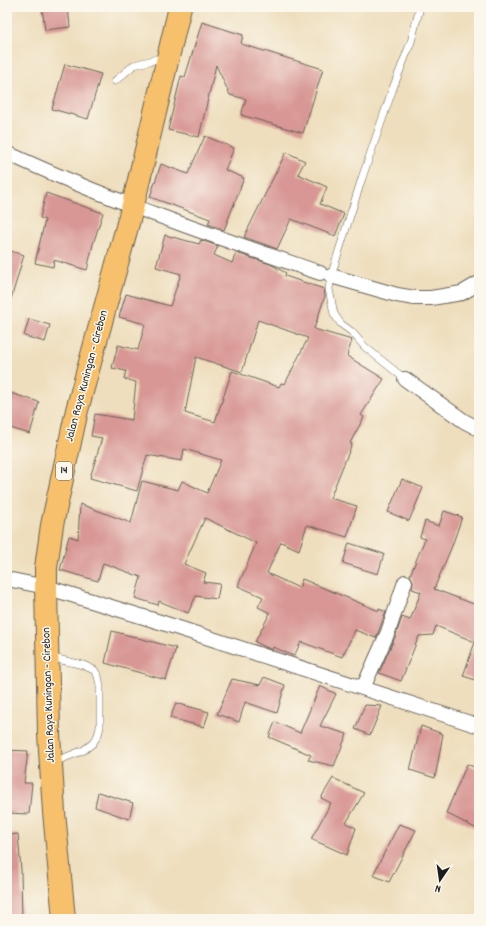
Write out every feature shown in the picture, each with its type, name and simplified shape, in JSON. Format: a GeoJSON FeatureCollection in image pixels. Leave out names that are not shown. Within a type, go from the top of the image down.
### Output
{"type":"FeatureCollection","features":[{"type":"Feature","properties":{"kind":"highway","name":"Jalan Raya Kuningan - Cirebon"},"geometry":{"type":"LineString","coordinates":[[64,919],[51,763],[47,657],[46,568],[52,525],[77,410],[132,205],[180,7]]}},
{"type":"Feature","properties":{"kind":"street"},"geometry":{"type":"LineString","coordinates":[[7,153],[58,177],[132,205],[325,274],[397,295],[415,298],[430,298],[462,292],[479,283]]}},
{"type":"Feature","properties":{"kind":"street"},"geometry":{"type":"LineString","coordinates":[[405,379],[464,421],[479,429]]}},
{"type":"Feature","properties":{"kind":"street"},"geometry":{"type":"LineString","coordinates":[[7,579],[46,587],[160,622],[479,726]]}},
{"type":"Feature","properties":{"kind":"street"},"geometry":{"type":"LineString","coordinates":[[363,688],[388,632],[405,582]]}},
{"type":"Feature","properties":{"kind":"lane"},"geometry":{"type":"LineString","coordinates":[[405,379],[365,347],[334,314],[325,274],[411,42],[420,7]]}},
{"type":"Feature","properties":{"kind":"lane"},"geometry":{"type":"LineString","coordinates":[[115,80],[134,65],[169,56]]}},
{"type":"Feature","properties":{"kind":"lane"},"geometry":{"type":"LineString","coordinates":[[47,657],[83,665],[94,670],[98,676],[100,686],[100,727],[98,735],[93,743],[84,750],[51,763]]}},
{"type":"Feature","properties":{"kind":"building"},"geometry":{"type":"Polygon","coordinates":[[[42,7],[68,7],[70,27],[45,30],[42,7]]]}},
{"type":"Feature","properties":{"kind":"building"},"geometry":{"type":"Polygon","coordinates":[[[202,22],[243,35],[241,44],[323,69],[303,133],[241,115],[246,99],[230,95],[216,65],[199,137],[168,130],[181,76],[185,77],[202,22]]]}},
{"type":"Feature","properties":{"kind":"building"},"geometry":{"type":"Polygon","coordinates":[[[65,64],[101,74],[88,119],[52,109],[65,64]]]}},
{"type":"Feature","properties":{"kind":"building"},"geometry":{"type":"Polygon","coordinates":[[[205,136],[234,148],[225,170],[244,178],[224,230],[208,224],[210,219],[150,197],[161,164],[188,174],[205,136]]]}},
{"type":"Feature","properties":{"kind":"building"},"geometry":{"type":"Polygon","coordinates":[[[286,152],[305,161],[298,174],[327,187],[320,204],[344,214],[335,236],[291,219],[277,249],[244,237],[286,152]]]}},
{"type":"Feature","properties":{"kind":"building"},"geometry":{"type":"Polygon","coordinates":[[[46,193],[103,213],[93,244],[87,270],[54,260],[53,267],[35,263],[45,220],[40,218],[46,193]]]}},
{"type":"Feature","properties":{"kind":"building"},"geometry":{"type":"Polygon","coordinates":[[[165,235],[199,244],[201,240],[218,246],[214,255],[232,263],[236,253],[270,264],[286,273],[285,276],[324,289],[325,296],[314,329],[352,340],[347,356],[384,379],[361,415],[364,417],[350,443],[352,444],[330,498],[357,506],[347,537],[307,525],[299,550],[281,542],[267,573],[299,588],[302,579],[379,611],[379,609],[386,612],[376,638],[355,630],[342,657],[301,642],[294,656],[273,647],[272,650],[255,642],[270,613],[258,607],[263,597],[238,586],[256,543],[205,518],[184,564],[206,573],[203,582],[220,584],[217,599],[196,596],[188,613],[159,601],[158,605],[135,598],[141,577],[103,563],[98,581],[60,570],[69,536],[78,539],[80,504],[131,523],[142,481],[178,490],[182,481],[207,493],[221,460],[184,449],[182,461],[147,455],[137,491],[90,478],[102,438],[91,436],[95,414],[132,420],[136,382],[124,379],[126,371],[112,368],[118,345],[138,350],[145,324],[119,317],[126,294],[170,306],[181,274],[156,267],[165,235]],[[258,320],[242,372],[196,357],[185,413],[215,422],[232,371],[279,387],[281,383],[285,384],[308,338],[258,320]]]}},
{"type":"Feature","properties":{"kind":"building"},"geometry":{"type":"Polygon","coordinates":[[[7,250],[24,255],[11,299],[7,299],[7,250]]]}},
{"type":"Feature","properties":{"kind":"building"},"geometry":{"type":"Polygon","coordinates":[[[29,319],[50,325],[45,342],[24,336],[29,319]]]}},
{"type":"Feature","properties":{"kind":"building"},"geometry":{"type":"Polygon","coordinates":[[[7,392],[39,402],[30,434],[7,427],[7,392]]]}},
{"type":"Feature","properties":{"kind":"building"},"geometry":{"type":"Polygon","coordinates":[[[402,479],[423,488],[409,521],[388,512],[402,479]]]}},
{"type":"Feature","properties":{"kind":"building"},"geometry":{"type":"Polygon","coordinates":[[[444,511],[462,517],[434,589],[479,606],[479,681],[463,676],[475,642],[436,626],[433,635],[419,636],[401,681],[379,673],[396,635],[402,617],[410,620],[421,592],[412,589],[413,581],[410,575],[425,539],[420,537],[425,521],[439,526],[444,511]]]}},
{"type":"Feature","properties":{"kind":"building"},"geometry":{"type":"Polygon","coordinates":[[[349,543],[384,554],[378,574],[343,563],[349,543]]]}},
{"type":"Feature","properties":{"kind":"building"},"geometry":{"type":"Polygon","coordinates":[[[112,631],[176,648],[166,680],[105,663],[112,631]]]}},
{"type":"Feature","properties":{"kind":"building"},"geometry":{"type":"Polygon","coordinates":[[[264,677],[285,685],[277,713],[245,702],[239,722],[217,714],[232,679],[260,685],[264,677]]]}},
{"type":"Feature","properties":{"kind":"building"},"geometry":{"type":"Polygon","coordinates":[[[320,686],[336,694],[320,726],[347,734],[334,766],[308,760],[311,755],[269,737],[275,722],[300,733],[320,686]]]}},
{"type":"Feature","properties":{"kind":"building"},"geometry":{"type":"Polygon","coordinates":[[[176,703],[209,712],[204,727],[170,718],[176,703]]]}},
{"type":"Feature","properties":{"kind":"building"},"geometry":{"type":"Polygon","coordinates":[[[365,705],[382,706],[370,735],[355,729],[365,705]]]}},
{"type":"Feature","properties":{"kind":"building"},"geometry":{"type":"Polygon","coordinates":[[[421,726],[443,734],[435,778],[410,770],[421,726]]]}},
{"type":"Feature","properties":{"kind":"building"},"geometry":{"type":"Polygon","coordinates":[[[7,750],[28,751],[24,783],[32,783],[29,814],[7,813],[7,750]]]}},
{"type":"Feature","properties":{"kind":"building"},"geometry":{"type":"Polygon","coordinates":[[[467,764],[479,769],[479,830],[446,813],[467,764]]]}},
{"type":"Feature","properties":{"kind":"building"},"geometry":{"type":"Polygon","coordinates":[[[333,778],[364,793],[346,823],[356,828],[347,855],[311,839],[331,803],[321,798],[333,778]]]}},
{"type":"Feature","properties":{"kind":"building"},"geometry":{"type":"Polygon","coordinates":[[[98,792],[133,803],[129,819],[95,807],[98,792]]]}},
{"type":"Feature","properties":{"kind":"building"},"geometry":{"type":"Polygon","coordinates":[[[399,824],[416,830],[389,882],[373,875],[399,824]]]}},
{"type":"Feature","properties":{"kind":"building"},"geometry":{"type":"Polygon","coordinates":[[[18,834],[21,870],[22,919],[7,919],[7,835],[18,834]]]}}]}
